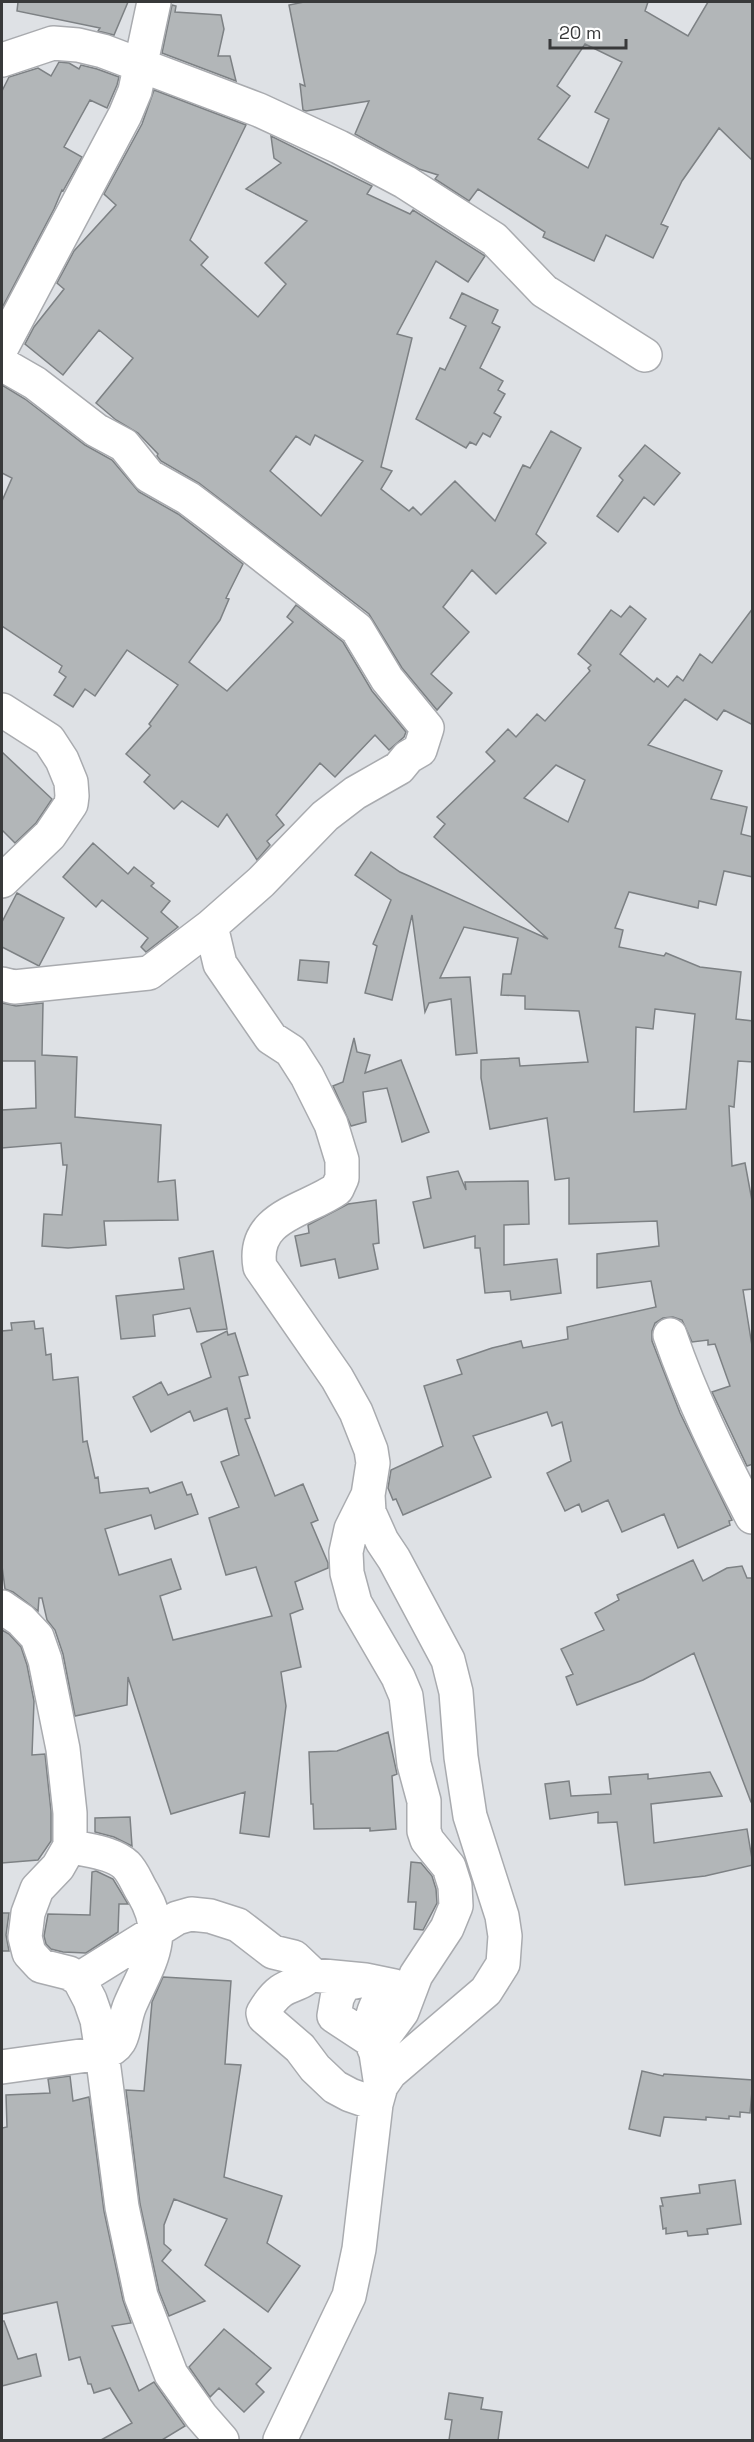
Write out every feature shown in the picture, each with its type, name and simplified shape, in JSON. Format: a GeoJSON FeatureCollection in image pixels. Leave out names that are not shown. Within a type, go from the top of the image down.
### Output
{"type":"FeatureCollection","features":[{"type":"Feature","properties":{"kind":"street"},"geometry":{"type":"LineString","coordinates":[[2,347],[125,115],[135,91],[154,2]]}},
{"type":"Feature","properties":{"kind":"street"},"geometry":{"type":"LineString","coordinates":[[2,60],[53,43],[78,45],[103,51],[259,110],[339,147],[405,182],[494,239],[544,291],[645,355]]}},
{"type":"Feature","properties":{"kind":"street"},"geometry":{"type":"LineString","coordinates":[[2,364],[35,383],[96,430],[124,445],[149,476],[188,498],[357,629],[387,679],[427,728],[420,750],[408,757],[399,768],[355,793],[325,816],[261,882],[211,926],[149,973],[14,987],[2,984]]}},
{"type":"Feature","properties":{"kind":"street"},"geometry":{"type":"LineString","coordinates":[[2,710],[49,740],[62,760],[71,782],[72,796],[71,804],[50,835],[2,881]]}},
{"type":"Feature","properties":{"kind":"street"},"geometry":{"type":"LineString","coordinates":[[211,926],[220,964],[271,1038],[291,1052],[297,1060],[338,1142],[342,1160],[342,1178],[337,1189],[304,1205],[271,1227],[261,1240],[258,1255],[260,1267],[337,1378],[356,1412],[371,1450],[369,1512],[382,1541],[448,1660],[456,1692],[468,1808],[476,1840],[502,1916],[505,1936],[503,1964],[486,1991],[390,2073],[378,2095]]}},
{"type":"Feature","properties":{"kind":"street"},"geometry":{"type":"LineString","coordinates":[[670,1335],[689,1388],[709,1433],[753,1517]]}},
{"type":"Feature","properties":{"kind":"street"},"geometry":{"type":"LineString","coordinates":[[280,2440],[349,2296],[359,2249],[378,2095],[374,2047],[334,2016],[337,1998],[344,1984],[389,1986],[422,1964],[452,1919],[456,1906],[455,1886],[449,1867],[427,1840],[424,1831],[424,1801],[414,1764],[406,1696],[398,1677],[356,1603],[347,1573],[346,1552],[351,1529],[368,1495]]}},
{"type":"Feature","properties":{"kind":"street"},"geometry":{"type":"LineString","coordinates":[[2,1607],[21,1620],[37,1638],[45,1660],[64,1759],[70,1813],[70,1846],[58,1867],[38,1889],[28,1913],[25,1937],[29,1953],[41,1966],[69,1973],[79,1979],[90,2000],[97,2020],[122,2206],[141,2296],[171,2374],[201,2416],[222,2440]]}},
{"type":"Feature","properties":{"kind":"street"},"geometry":{"type":"LineString","coordinates":[[2,2067],[102,2053],[116,2047],[121,2040],[130,2005],[153,1954],[155,1918],[127,1865],[104,1854],[70,1846]]}},
{"type":"Feature","properties":{"kind":"street"},"geometry":{"type":"LineString","coordinates":[[79,1979],[156,1930],[177,1918],[191,1914],[210,1916],[238,1925],[273,1952],[294,1957],[310,1974],[389,1986]]}},
{"type":"Feature","properties":{"kind":"street"},"geometry":{"type":"LineString","coordinates":[[310,1974],[302,1982],[274,1997],[263,2013],[264,2017],[300,2048],[315,2068],[336,2087],[378,2095]]}},
{"type":"Feature","properties":{"kind":"street"},"geometry":{"type":"LineString","coordinates":[[374,2047],[399,2017],[389,1986]]}},
{"type":"Feature","properties":{"kind":"building"},"geometry":{"type":"Polygon","coordinates":[[[18,2],[128,2],[114,35],[98,31],[100,28],[17,11],[18,2]]]}},
{"type":"Feature","properties":{"kind":"building"},"geometry":{"type":"Polygon","coordinates":[[[304,2],[648,2],[645,11],[688,36],[708,2],[753,2],[753,161],[719,128],[682,181],[661,224],[668,227],[653,258],[606,235],[594,261],[543,237],[545,232],[478,189],[469,201],[435,179],[438,175],[419,169],[355,134],[369,101],[303,110],[300,84],[305,86],[289,5],[304,2]],[[585,44],[557,86],[570,96],[538,139],[588,168],[609,119],[595,112],[622,62],[585,44]]]}},
{"type":"Feature","properties":{"kind":"building"},"geometry":{"type":"Polygon","coordinates":[[[172,5],[176,6],[175,12],[221,15],[224,29],[218,56],[230,56],[236,81],[162,53],[172,5]]]}},
{"type":"Feature","properties":{"kind":"building"},"geometry":{"type":"Polygon","coordinates":[[[59,62],[69,63],[79,69],[81,65],[97,69],[119,77],[107,108],[90,100],[64,147],[82,157],[62,190],[2,308],[2,91],[9,77],[38,68],[51,76],[59,62]]]}},
{"type":"Feature","properties":{"kind":"building"},"geometry":{"type":"Polygon","coordinates":[[[154,90],[246,125],[190,240],[208,257],[201,265],[258,317],[286,284],[265,263],[307,221],[246,189],[281,163],[274,158],[271,136],[372,186],[367,194],[410,214],[413,210],[485,256],[468,282],[436,261],[397,334],[412,338],[381,467],[392,471],[381,489],[409,511],[413,507],[421,515],[455,481],[495,521],[523,465],[530,468],[551,431],[581,448],[536,534],[546,543],[496,594],[472,570],[443,607],[469,632],[431,674],[452,693],[437,710],[402,668],[369,614],[199,483],[161,461],[158,454],[138,433],[116,420],[96,403],[133,358],[99,330],[63,375],[25,344],[34,327],[64,289],[57,283],[74,251],[116,205],[104,194],[142,124],[154,90]],[[315,435],[310,445],[296,436],[270,471],[321,516],[363,461],[315,435]]]}},
{"type":"Feature","properties":{"kind":"building"},"geometry":{"type":"Polygon","coordinates":[[[462,293],[498,310],[492,323],[500,327],[480,368],[503,381],[498,390],[505,394],[494,413],[501,417],[490,437],[483,433],[476,445],[470,442],[466,448],[416,419],[440,368],[445,370],[466,326],[450,318],[462,293]]]}},
{"type":"Feature","properties":{"kind":"building"},"geometry":{"type":"Polygon","coordinates":[[[2,385],[25,399],[85,445],[112,460],[139,492],[178,514],[243,564],[226,598],[229,599],[220,620],[189,662],[227,691],[293,622],[287,617],[296,605],[343,642],[372,691],[406,732],[404,737],[389,750],[375,735],[335,777],[320,763],[276,815],[284,825],[267,841],[270,845],[257,860],[227,814],[218,827],[182,801],[174,809],[144,782],[150,775],[126,754],[151,726],[149,724],[178,685],[127,650],[95,696],[85,689],[73,707],[54,695],[66,677],[59,672],[62,666],[2,626],[2,501],[12,478],[2,473],[2,385]]]}},
{"type":"Feature","properties":{"kind":"building"},"geometry":{"type":"Polygon","coordinates":[[[645,445],[680,473],[654,505],[644,497],[618,532],[597,516],[623,480],[619,476],[645,445]]]}},
{"type":"Feature","properties":{"kind":"building"},"geometry":{"type":"Polygon","coordinates":[[[630,606],[646,619],[620,654],[654,682],[657,678],[668,687],[677,676],[683,681],[700,654],[712,663],[753,608],[753,725],[724,710],[717,720],[685,699],[648,745],[722,771],[711,799],[747,807],[741,834],[753,837],[753,877],[724,871],[716,905],[699,901],[698,908],[629,892],[615,928],[623,930],[619,947],[664,956],[666,953],[700,967],[741,972],[736,1019],[753,1021],[753,1062],[738,1061],[734,1107],[729,1106],[732,1166],[745,1163],[753,1206],[753,1289],[743,1290],[753,1352],[753,1464],[747,1466],[712,1392],[730,1386],[715,1344],[708,1345],[708,1340],[692,1342],[682,1320],[673,1317],[663,1318],[655,1323],[652,1341],[680,1413],[732,1520],[729,1521],[730,1525],[678,1548],[664,1514],[622,1532],[608,1500],[582,1512],[579,1504],[565,1511],[547,1473],[571,1461],[562,1422],[552,1426],[547,1412],[473,1436],[491,1477],[403,1515],[388,1488],[391,1470],[443,1446],[424,1386],[462,1374],[457,1360],[521,1341],[523,1348],[568,1339],[567,1327],[656,1307],[651,1281],[597,1288],[597,1254],[659,1246],[657,1221],[569,1224],[569,1178],[555,1180],[547,1118],[490,1129],[481,1078],[481,1060],[519,1058],[520,1066],[588,1062],[579,1011],[525,1009],[525,996],[501,995],[503,974],[511,974],[518,938],[464,927],[440,978],[470,977],[477,1053],[456,1055],[451,999],[429,1003],[425,1012],[412,915],[392,1000],[365,993],[377,946],[373,944],[391,900],[355,875],[371,852],[400,872],[548,939],[434,837],[445,824],[437,817],[495,761],[486,752],[508,729],[516,737],[537,714],[545,721],[590,671],[588,668],[591,665],[578,654],[611,610],[621,617],[630,606]],[[556,765],[524,798],[568,822],[585,780],[556,765]],[[655,1009],[653,1029],[636,1027],[634,1112],[686,1109],[695,1014],[655,1009]]]}},
{"type":"Feature","properties":{"kind":"building"},"geometry":{"type":"Polygon","coordinates":[[[2,752],[52,799],[36,823],[15,843],[2,830],[2,752]]]}},
{"type":"Feature","properties":{"kind":"building"},"geometry":{"type":"Polygon","coordinates":[[[93,843],[128,874],[134,867],[154,883],[151,886],[170,901],[161,912],[178,927],[146,952],[141,947],[148,938],[102,900],[96,907],[63,877],[93,843]]]}},
{"type":"Feature","properties":{"kind":"building"},"geometry":{"type":"Polygon","coordinates":[[[17,893],[64,918],[39,966],[2,947],[2,922],[17,893]]]}},
{"type":"Feature","properties":{"kind":"building"},"geometry":{"type":"Polygon","coordinates":[[[300,960],[329,962],[327,983],[298,980],[300,960]]]}},
{"type":"Feature","properties":{"kind":"building"},"geometry":{"type":"Polygon","coordinates":[[[2,1003],[16,1006],[43,1003],[42,1055],[77,1057],[75,1117],[161,1125],[158,1182],[175,1180],[178,1220],[104,1221],[106,1245],[68,1248],[42,1246],[44,1214],[62,1215],[67,1165],[63,1165],[61,1143],[2,1148],[2,1110],[36,1108],[35,1061],[2,1061],[2,1003]]]}},
{"type":"Feature","properties":{"kind":"building"},"geometry":{"type":"Polygon","coordinates":[[[354,1038],[357,1052],[370,1055],[365,1073],[401,1060],[429,1132],[402,1142],[387,1088],[363,1092],[366,1122],[351,1126],[333,1086],[343,1082],[354,1038]]]}},
{"type":"Feature","properties":{"kind":"building"},"geometry":{"type":"Polygon","coordinates":[[[458,1171],[466,1190],[465,1182],[528,1181],[529,1224],[504,1225],[504,1265],[557,1259],[561,1293],[511,1300],[510,1291],[485,1293],[480,1248],[475,1248],[475,1236],[424,1248],[413,1202],[431,1198],[427,1177],[458,1171]]]}},
{"type":"Feature","properties":{"kind":"building"},"geometry":{"type":"Polygon","coordinates":[[[376,1200],[379,1243],[373,1244],[378,1269],[339,1278],[335,1259],[301,1266],[295,1236],[309,1233],[308,1225],[348,1204],[376,1200]]]}},
{"type":"Feature","properties":{"kind":"building"},"geometry":{"type":"Polygon","coordinates":[[[213,1251],[227,1329],[197,1332],[190,1308],[153,1315],[155,1336],[121,1339],[116,1296],[184,1289],[179,1258],[213,1251]]]}},
{"type":"Feature","properties":{"kind":"building"},"geometry":{"type":"Polygon","coordinates":[[[34,1321],[35,1329],[43,1328],[46,1355],[51,1354],[53,1380],[78,1377],[83,1442],[87,1441],[95,1478],[98,1477],[100,1493],[148,1488],[150,1493],[182,1482],[187,1495],[191,1494],[198,1514],[155,1529],[151,1515],[105,1529],[119,1575],[171,1559],[181,1589],[160,1596],[173,1640],[272,1616],[256,1567],[226,1575],[209,1518],[239,1507],[221,1462],[239,1455],[227,1408],[194,1421],[190,1411],[151,1432],[133,1397],[161,1382],[168,1395],[211,1377],[201,1344],[227,1331],[228,1335],[235,1333],[248,1375],[239,1377],[250,1418],[245,1419],[275,1496],[303,1484],[318,1520],[311,1523],[328,1563],[328,1568],[295,1582],[303,1609],[290,1614],[301,1667],[281,1672],[286,1706],[269,1837],[240,1833],[245,1792],[171,1814],[128,1677],[127,1705],[75,1716],[63,1654],[55,1630],[47,1620],[42,1598],[39,1598],[38,1611],[13,1592],[5,1589],[2,1566],[2,1331],[12,1330],[11,1323],[34,1321]]]}},
{"type":"Feature","properties":{"kind":"building"},"geometry":{"type":"Polygon","coordinates":[[[693,1560],[703,1581],[727,1568],[742,1566],[747,1578],[753,1578],[753,1802],[751,1802],[694,1653],[643,1680],[577,1705],[566,1677],[573,1674],[561,1649],[604,1630],[595,1613],[619,1600],[617,1595],[693,1560]]]}},
{"type":"Feature","properties":{"kind":"building"},"geometry":{"type":"Polygon","coordinates":[[[2,1630],[21,1647],[27,1665],[34,1701],[32,1755],[45,1754],[51,1811],[51,1841],[38,1860],[2,1863],[2,1630]]]}},
{"type":"Feature","properties":{"kind":"building"},"geometry":{"type":"Polygon","coordinates":[[[388,1732],[397,1774],[392,1776],[396,1829],[370,1831],[370,1828],[314,1829],[309,1752],[337,1751],[388,1732]]]}},
{"type":"Feature","properties":{"kind":"building"},"geometry":{"type":"Polygon","coordinates":[[[710,1772],[722,1796],[651,1804],[654,1843],[747,1829],[753,1865],[705,1876],[625,1885],[617,1822],[598,1823],[598,1812],[550,1819],[545,1784],[569,1781],[571,1796],[611,1794],[609,1777],[648,1774],[648,1779],[710,1772]]]}},
{"type":"Feature","properties":{"kind":"building"},"geometry":{"type":"Polygon","coordinates":[[[130,1817],[132,1846],[114,1837],[95,1832],[95,1818],[130,1817]]]}},
{"type":"Feature","properties":{"kind":"building"},"geometry":{"type":"Polygon","coordinates":[[[411,1862],[421,1863],[432,1876],[436,1889],[437,1903],[423,1930],[414,1929],[416,1902],[408,1902],[411,1862]]]}},
{"type":"Feature","properties":{"kind":"building"},"geometry":{"type":"Polygon","coordinates":[[[96,1871],[113,1879],[128,1904],[119,1904],[118,1932],[86,1953],[51,1949],[46,1944],[44,1936],[48,1914],[90,1915],[92,1872],[96,1871]]]}},
{"type":"Feature","properties":{"kind":"building"},"geometry":{"type":"Polygon","coordinates":[[[2,1913],[9,1913],[6,1935],[9,1951],[2,1951],[2,1913]]]}},
{"type":"Feature","properties":{"kind":"building"},"geometry":{"type":"Polygon","coordinates":[[[163,1977],[231,1981],[225,2064],[241,2065],[224,2177],[282,2196],[267,2243],[300,2266],[268,2312],[205,2265],[227,2219],[174,2199],[164,2225],[164,2244],[171,2250],[162,2261],[205,2301],[169,2316],[159,2291],[140,2204],[126,2090],[144,2091],[152,2002],[163,1977]]]}},
{"type":"Feature","properties":{"kind":"building"},"geometry":{"type":"Polygon","coordinates":[[[642,2071],[663,2076],[664,2074],[753,2080],[750,2113],[740,2112],[740,2117],[729,2116],[729,2119],[664,2117],[660,2136],[629,2129],[642,2071]]]}},
{"type":"Feature","properties":{"kind":"building"},"geometry":{"type":"Polygon","coordinates":[[[70,2076],[73,2101],[89,2097],[104,2211],[123,2300],[131,2323],[112,2326],[139,2391],[154,2382],[185,2426],[162,2440],[101,2440],[132,2423],[110,2388],[94,2393],[91,2384],[88,2384],[80,2357],[69,2360],[57,2302],[2,2314],[2,2128],[7,2127],[6,2095],[50,2093],[48,2079],[70,2076]]]}},
{"type":"Feature","properties":{"kind":"building"},"geometry":{"type":"Polygon","coordinates":[[[735,2180],[741,2224],[707,2229],[708,2234],[688,2236],[687,2231],[666,2234],[666,2228],[663,2229],[661,2198],[700,2193],[699,2185],[735,2180]]]}},
{"type":"Feature","properties":{"kind":"building"},"geometry":{"type":"Polygon","coordinates":[[[2,2321],[4,2321],[18,2359],[36,2354],[41,2376],[2,2386],[2,2321]]]}},
{"type":"Feature","properties":{"kind":"building"},"geometry":{"type":"Polygon","coordinates":[[[224,2329],[271,2368],[256,2384],[264,2392],[244,2412],[219,2388],[210,2397],[189,2367],[224,2329]]]}},
{"type":"Feature","properties":{"kind":"building"},"geometry":{"type":"Polygon","coordinates":[[[449,2393],[483,2398],[481,2409],[502,2412],[498,2440],[449,2440],[452,2420],[445,2419],[449,2393]]]}}]}
